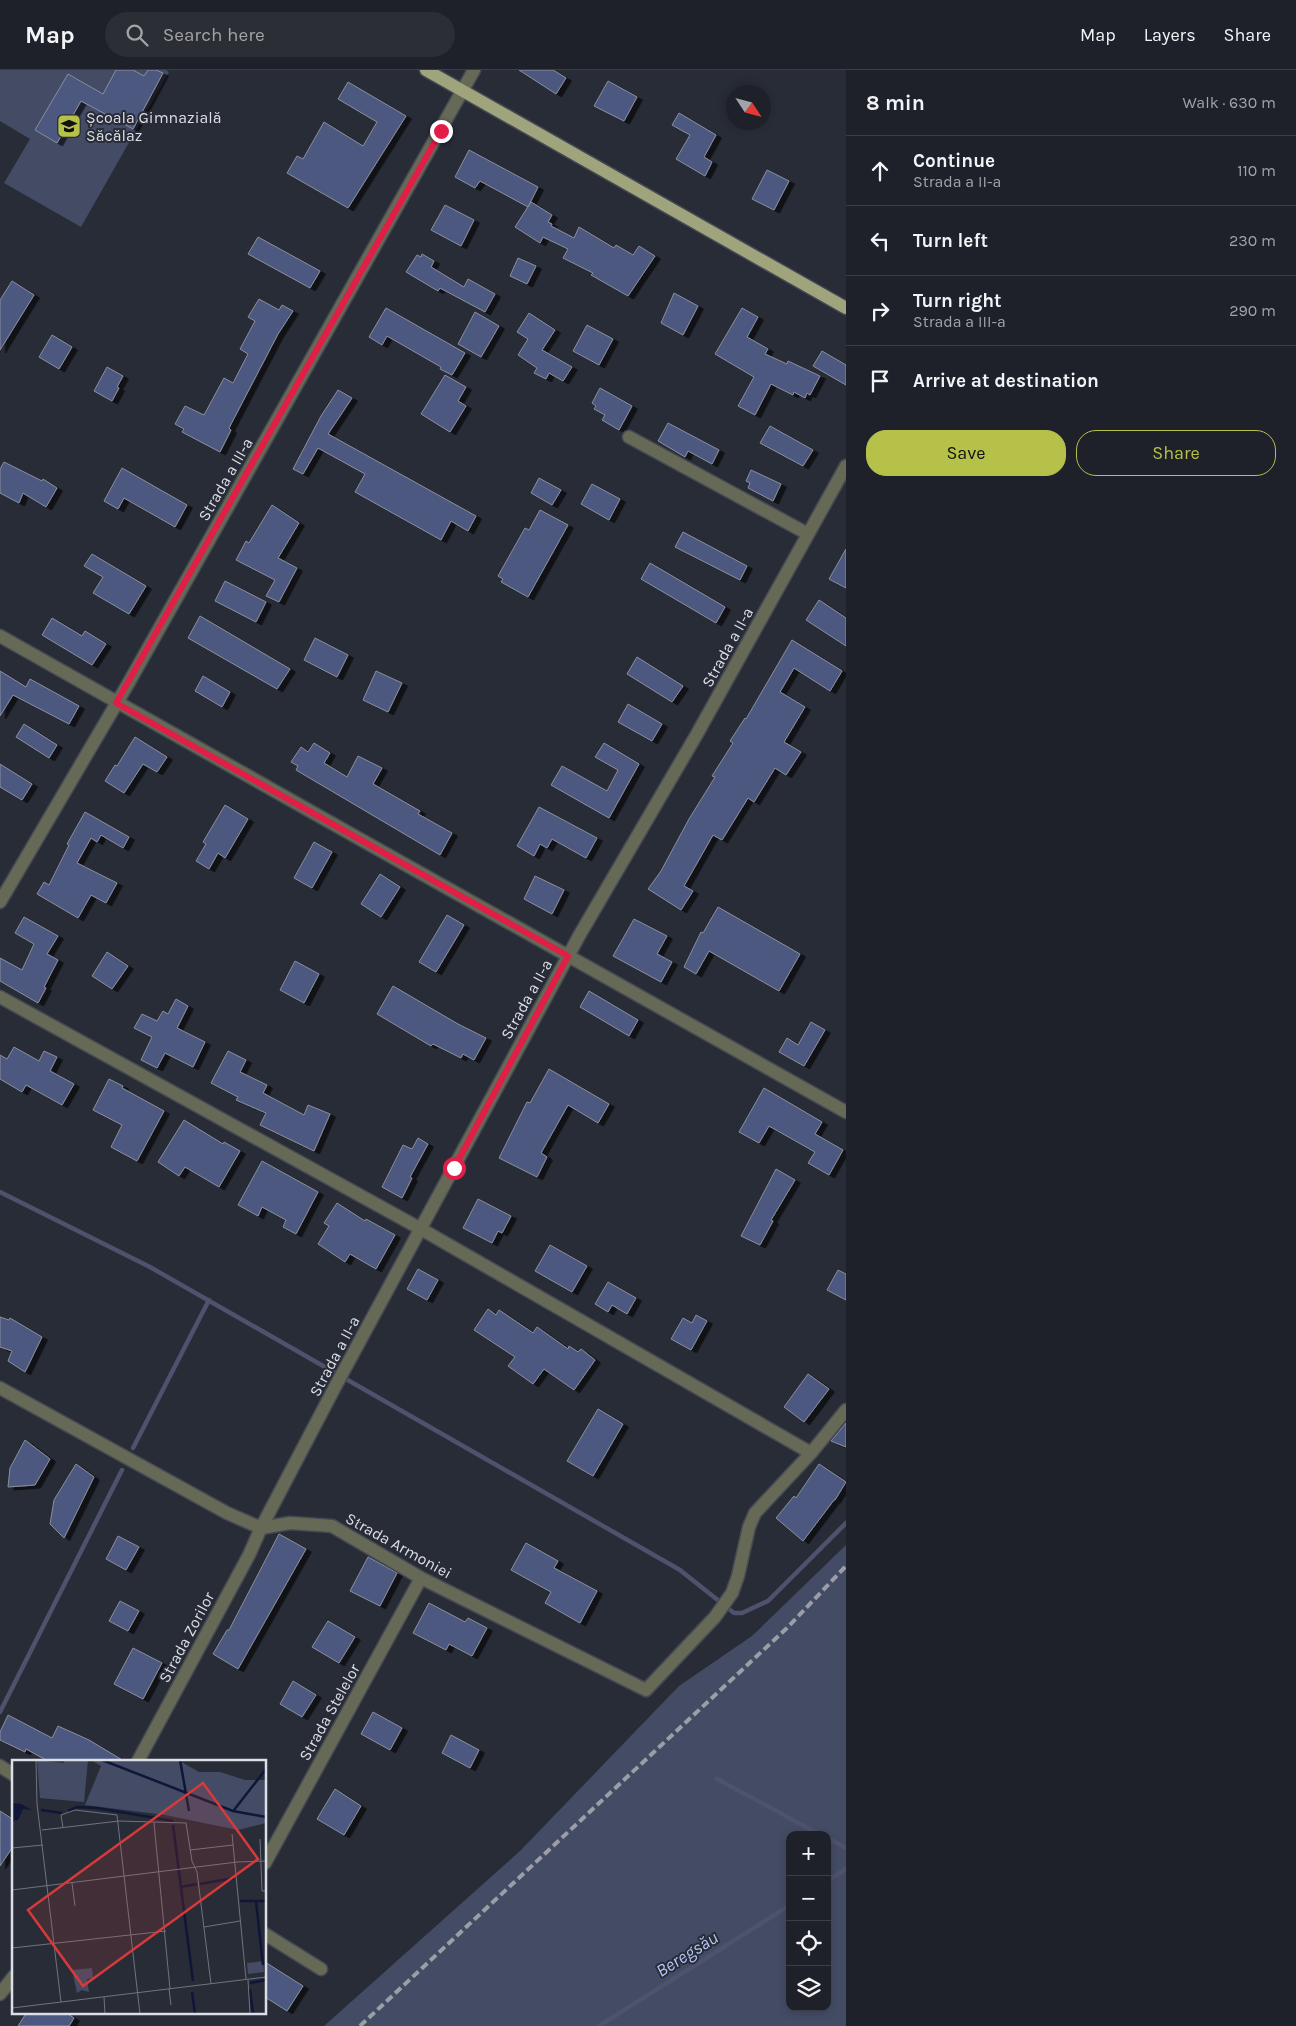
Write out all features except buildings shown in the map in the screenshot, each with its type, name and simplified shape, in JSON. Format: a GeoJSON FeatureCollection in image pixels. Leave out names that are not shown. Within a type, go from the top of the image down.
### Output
{"type":"FeatureCollection","features":[{"type":"Feature","properties":{"kind":"main road"},"geometry":{"type":"LineString","coordinates":[[426,70],[846,308]]}},
{"type":"Feature","properties":{"kind":"street","name":"Strada a III-a"},"geometry":{"type":"LineString","coordinates":[[0,902],[116,703],[474,70]]}},
{"type":"Feature","properties":{"kind":"street"},"geometry":{"type":"LineString","coordinates":[[629,437],[808,534]]}},
{"type":"Feature","properties":{"kind":"street","name":"Strada a II-a"},"geometry":{"type":"LineString","coordinates":[[261,1528],[336,1385],[568,956],[697,734],[846,466]]}},
{"type":"Feature","properties":{"kind":"street"},"geometry":{"type":"LineString","coordinates":[[0,636],[116,703],[846,1112]]}},
{"type":"Feature","properties":{"kind":"street"},"geometry":{"type":"LineString","coordinates":[[0,996],[421,1229],[811,1452],[846,1410]]}},
{"type":"Feature","properties":{"kind":"street"},"geometry":{"type":"LineString","coordinates":[[0,1388],[227,1513],[261,1528]]}},
{"type":"Feature","properties":{"kind":"street","name":"Strada Armoniei"},"geometry":{"type":"LineString","coordinates":[[261,1528],[290,1524],[332,1526],[421,1578],[646,1690],[715,1617],[732,1593],[738,1576],[749,1527],[755,1513],[811,1452]]}},
{"type":"Feature","properties":{"kind":"street","name":"Strada Zorilor"},"geometry":{"type":"LineString","coordinates":[[139,1760],[249,1555],[261,1528]]}},
{"type":"Feature","properties":{"kind":"street","name":"Strada Stelelor"},"geometry":{"type":"LineString","coordinates":[[266,1861],[421,1578]]}},
{"type":"Feature","properties":{"kind":"street"},"geometry":{"type":"LineString","coordinates":[[0,1766],[12,1774]]}},
{"type":"Feature","properties":{"kind":"street"},"geometry":{"type":"LineString","coordinates":[[266,1935],[321,1969]]}},
{"type":"Feature","properties":{"kind":"street"},"geometry":{"type":"LineString","coordinates":[[0,1994],[12,1979]]}},
{"type":"Feature","properties":{"kind":"shaded area","name":"Școala Gimnazială Săcălaz"},"geometry":{"type":"Polygon","coordinates":[[[0,70],[166,70],[169,72],[81,227],[4,183],[30,139],[0,121],[0,70]],[[68,74],[35,130],[57,143],[89,87],[68,74]]]}},
{"type":"Feature","properties":{"kind":"shaded area"},"geometry":{"type":"Polygon","coordinates":[[[846,1545],[846,2026],[324,2026],[520,1851],[679,1686],[752,1636],[846,1545]]]}},
{"type":"Feature","properties":{"kind":"waterway"},"geometry":{"type":"LineString","coordinates":[[0,1192],[150,1267],[680,1570],[734,1613],[742,1613],[768,1601],[846,1523]]}},
{"type":"Feature","properties":{"kind":"waterway"},"geometry":{"type":"LineString","coordinates":[[133,1448],[209,1300]]}},
{"type":"Feature","properties":{"kind":"waterway"},"geometry":{"type":"LineString","coordinates":[[0,1712],[122,1470]]}},
{"type":"Feature","properties":{"kind":"waterway"},"geometry":{"type":"LineString","coordinates":[[717,1779],[814,1831]]}},
{"type":"Feature","properties":{"kind":"waterway"},"geometry":{"type":"LineString","coordinates":[[831,1840],[846,1848]]}},
{"type":"Feature","properties":{"kind":"waterway","name":"Beregsău"},"geometry":{"type":"LineString","coordinates":[[831,1878],[846,1869]]}},
{"type":"Feature","properties":{"kind":"waterway","name":"Beregsău"},"geometry":{"type":"LineString","coordinates":[[599,2026],[786,1908]]}},
{"type":"Feature","properties":{"kind":"railway"},"geometry":{"type":"LineString","coordinates":[[360,2026],[787,1628],[846,1566]]}},
{"type":"Feature","properties":{"kind":"place","name":"Școala Gimnazială Săcălaz"},"geometry":{"type":"Point","coordinates":[69,126]}},
{"type":"Feature","properties":{"kind":"route"},"geometry":{"type":"LineString","coordinates":[[441,131],[116,703],[568,956],[454,1168]]}}]}
